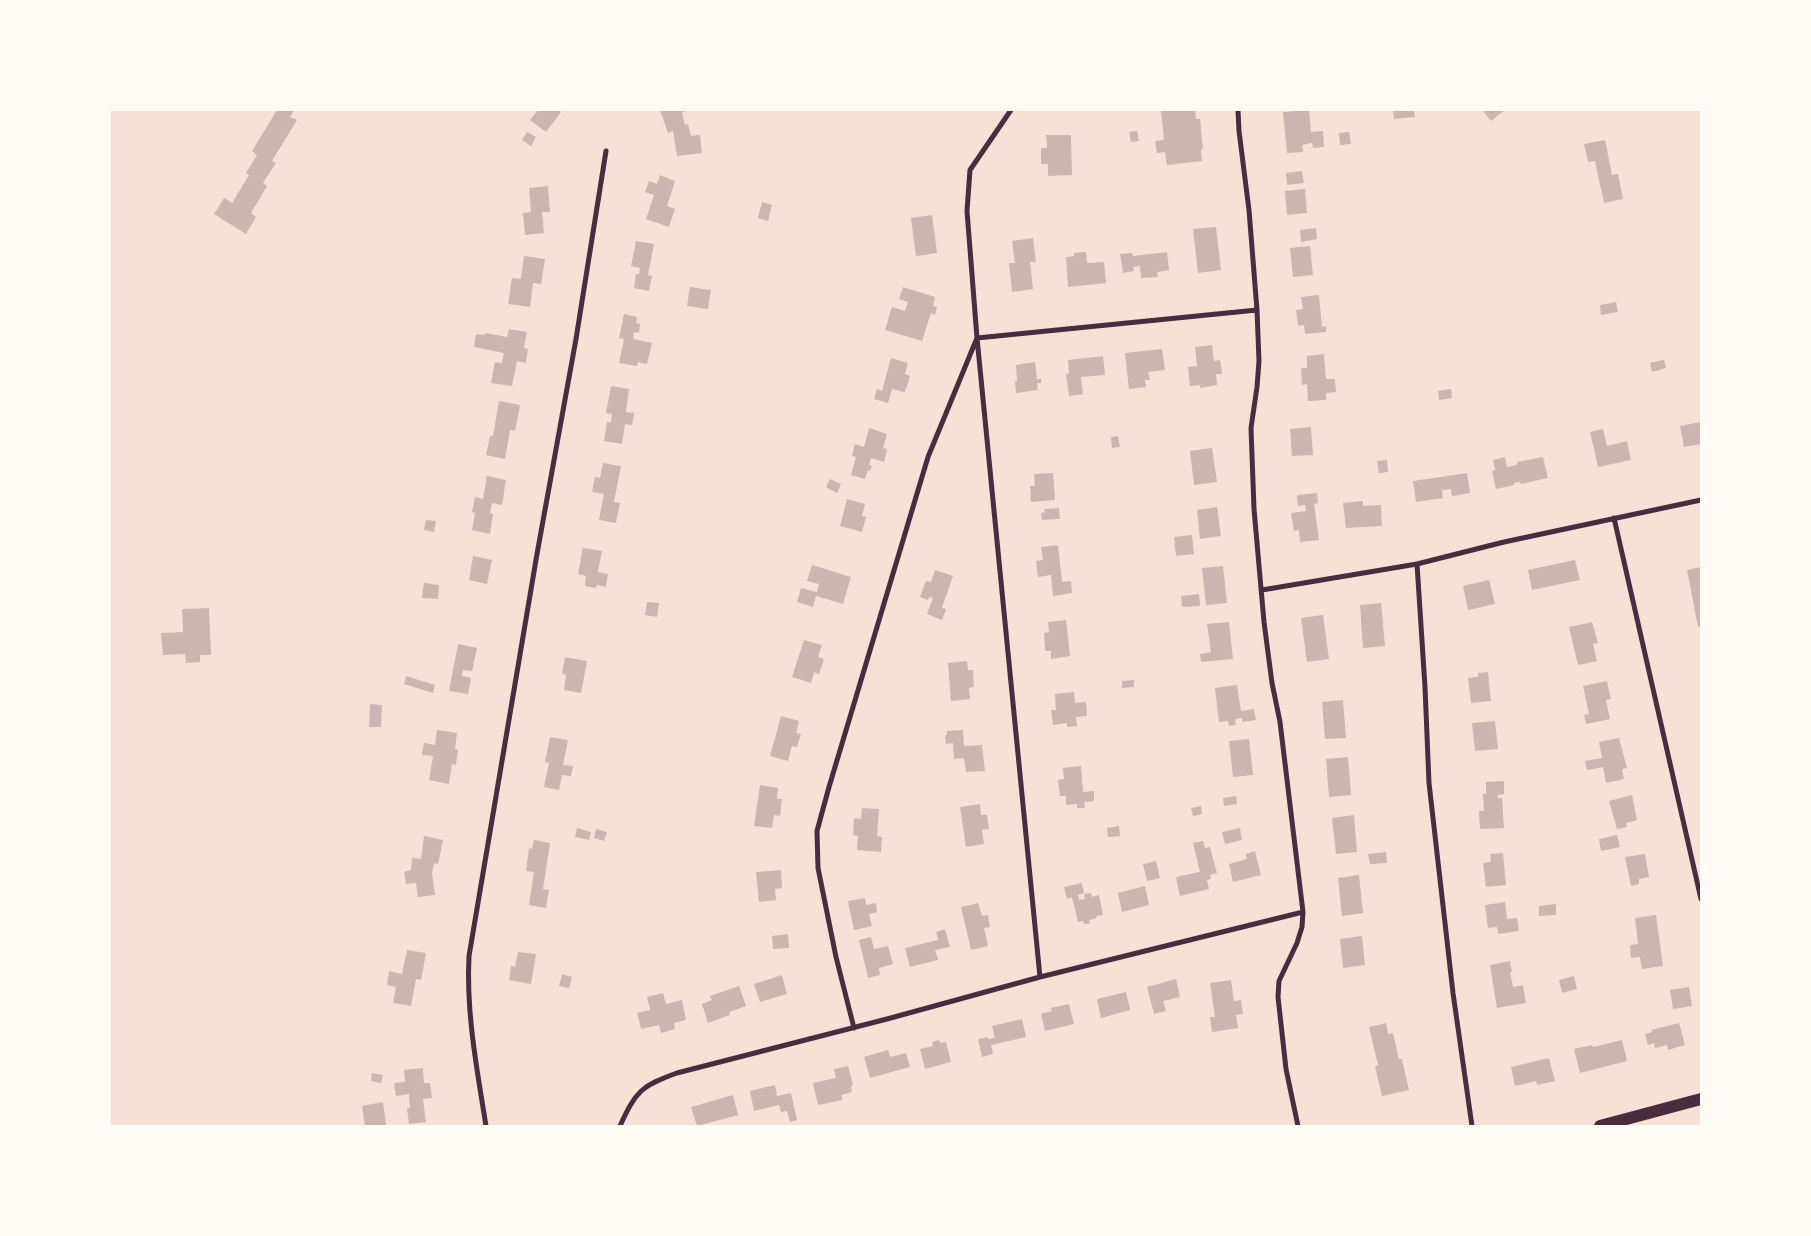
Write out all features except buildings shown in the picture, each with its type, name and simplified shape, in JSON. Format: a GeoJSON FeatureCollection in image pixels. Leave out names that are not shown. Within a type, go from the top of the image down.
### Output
{"type":"FeatureCollection","features":[{"type":"Feature","properties":{"kind":"highway"},"geometry":{"type":"LineString","coordinates":[[1600,1126],[1701,1099]]}},
{"type":"Feature","properties":{"kind":"street"},"geometry":{"type":"LineString","coordinates":[[1011,110],[970,170],[967,210],[977,338],[1040,977]]}},
{"type":"Feature","properties":{"kind":"street"},"geometry":{"type":"LineString","coordinates":[[1238,110],[1257,310],[1258,387],[1251,428],[1254,509],[1264,622],[1272,683],[1280,722],[1303,912],[1302,927],[1297,944],[1279,981],[1278,997],[1286,1069],[1298,1126]]}},
{"type":"Feature","properties":{"kind":"street"},"geometry":{"type":"LineString","coordinates":[[486,1126],[470,1018],[469,956],[537,554],[576,339],[606,151]]}},
{"type":"Feature","properties":{"kind":"street"},"geometry":{"type":"LineString","coordinates":[[977,338],[1257,310]]}},
{"type":"Feature","properties":{"kind":"street"},"geometry":{"type":"LineString","coordinates":[[854,1028],[836,957],[818,868],[817,831],[928,457],[977,338]]}},
{"type":"Feature","properties":{"kind":"street"},"geometry":{"type":"LineString","coordinates":[[1262,590],[1416,564],[1504,542],[1701,500]]}},
{"type":"Feature","properties":{"kind":"street"},"geometry":{"type":"LineString","coordinates":[[1614,518],[1645,650],[1664,744],[1701,899]]}},
{"type":"Feature","properties":{"kind":"street"},"geometry":{"type":"LineString","coordinates":[[1416,564],[1425,687],[1429,783],[1452,984],[1472,1126]]}},
{"type":"Feature","properties":{"kind":"street"},"geometry":{"type":"LineString","coordinates":[[620,1126],[633,1099],[642,1089],[651,1083],[678,1073],[854,1028],[1040,977],[1303,912]]}}]}
